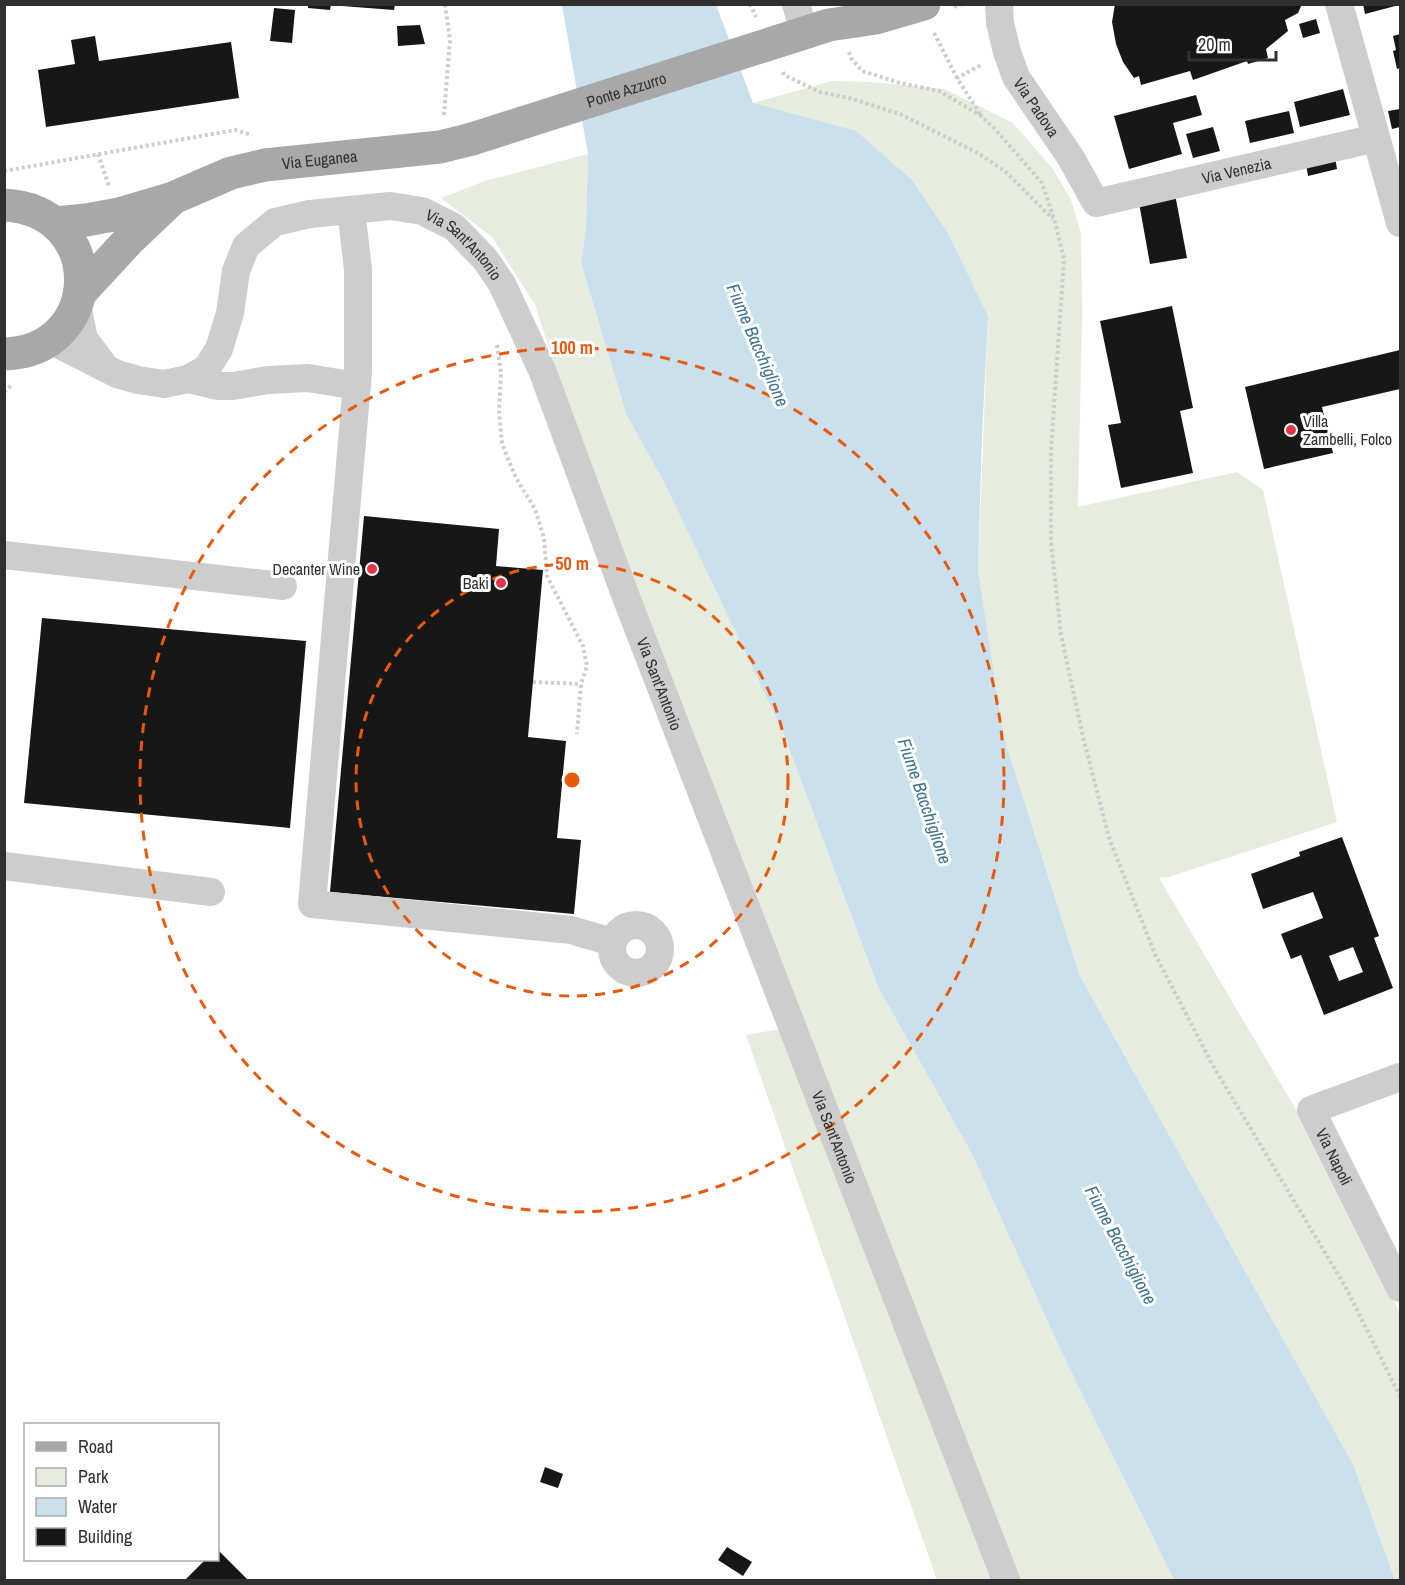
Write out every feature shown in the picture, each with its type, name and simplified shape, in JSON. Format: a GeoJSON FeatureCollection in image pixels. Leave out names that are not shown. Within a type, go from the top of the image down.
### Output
{"type":"FeatureCollection","features":[{"type":"Feature","properties":{"kind":"main road"},"geometry":{"type":"LineString","coordinates":[[811,29],[872,4]]}},
{"type":"Feature","properties":{"kind":"main road"},"geometry":{"type":"LineString","coordinates":[[811,29],[876,18],[927,15]]}},
{"type":"Feature","properties":{"kind":"main road","name":"Ponte Azzurro"},"geometry":{"type":"LineString","coordinates":[[472,139],[811,29]]}},
{"type":"Feature","properties":{"kind":"main road","name":"Via Euganea"},"geometry":{"type":"LineString","coordinates":[[56,223],[119,214],[173,198],[231,173],[265,165],[440,147],[472,139]]}},
{"type":"Feature","properties":{"kind":"main road","name":"Via Euganea"},"geometry":{"type":"LineString","coordinates":[[4,354],[35,349],[50,340],[66,325],[79,299],[129,240],[173,198]]}},
{"type":"Feature","properties":{"kind":"main road"},"geometry":{"type":"LineString","coordinates":[[4,205],[21,205],[40,212],[56,223],[69,237],[78,254],[81,274],[79,299]]}},
{"type":"Feature","properties":{"kind":"street","name":"Via Padova"},"geometry":{"type":"LineString","coordinates":[[999,4],[1000,23],[1016,77],[1071,158],[1096,202]]}},
{"type":"Feature","properties":{"kind":"street"},"geometry":{"type":"LineString","coordinates":[[1339,4],[1401,223]]}},
{"type":"Feature","properties":{"kind":"street","name":"Via Venezia"},"geometry":{"type":"LineString","coordinates":[[1096,202],[1376,138]]}},
{"type":"Feature","properties":{"kind":"street","name":"Via Sant'Antonio"},"geometry":{"type":"LineString","coordinates":[[50,340],[106,369],[147,381],[164,384],[188,379],[207,368],[219,349],[230,314],[236,271],[246,246],[275,222],[310,214],[390,206],[422,211],[454,226],[485,259],[502,284],[542,370],[626,597],[1006,1581]]}},
{"type":"Feature","properties":{"kind":"street"},"geometry":{"type":"LineString","coordinates":[[351,210],[358,269],[357,386],[312,904],[571,930],[612,942]]}},
{"type":"Feature","properties":{"kind":"street"},"geometry":{"type":"LineString","coordinates":[[79,299],[84,339],[106,369]]}},
{"type":"Feature","properties":{"kind":"street"},"geometry":{"type":"LineString","coordinates":[[188,379],[217,386],[232,386],[308,378],[357,386]]}},
{"type":"Feature","properties":{"kind":"street"},"geometry":{"type":"LineString","coordinates":[[4,555],[283,586]]}},
{"type":"Feature","properties":{"kind":"street"},"geometry":{"type":"LineString","coordinates":[[4,866],[211,892]]}},
{"type":"Feature","properties":{"kind":"street","name":"Via Napoli"},"geometry":{"type":"LineString","coordinates":[[1401,1077],[1311,1110],[1401,1288]]}},
{"type":"Feature","properties":{"kind":"path"},"geometry":{"type":"LineString","coordinates":[[443,119],[450,40],[445,4]]}},
{"type":"Feature","properties":{"kind":"path"},"geometry":{"type":"LineString","coordinates":[[927,15],[957,78],[980,115]]}},
{"type":"Feature","properties":{"kind":"path"},"geometry":{"type":"LineString","coordinates":[[811,29],[851,58],[862,71],[900,83],[939,91],[980,115],[1042,183],[1056,222],[1064,259],[1051,450],[1051,542],[1061,635],[1083,737],[1109,838],[1155,954],[1206,1054],[1345,1286],[1401,1396]]}},
{"type":"Feature","properties":{"kind":"path"},"geometry":{"type":"LineString","coordinates":[[957,78],[1007,52]]}},
{"type":"Feature","properties":{"kind":"path"},"geometry":{"type":"LineString","coordinates":[[784,75],[820,92],[849,98],[900,114],[976,152],[1005,171],[1056,222]]}},
{"type":"Feature","properties":{"kind":"path"},"geometry":{"type":"LineString","coordinates":[[4,171],[235,130],[254,136]]}},
{"type":"Feature","properties":{"kind":"path"},"geometry":{"type":"LineString","coordinates":[[495,335],[501,373],[499,411],[502,444],[516,478],[535,510],[544,538],[547,576],[583,646],[587,666],[580,684],[577,734]]}},
{"type":"Feature","properties":{"kind":"path"},"geometry":{"type":"LineString","coordinates":[[533,682],[580,684]]}},
{"type":"Feature","properties":{"kind":"green space"},"geometry":{"type":"Polygon","coordinates":[[[832,81],[944,89],[1013,123],[1053,169],[1071,200],[1081,233],[1082,317],[1078,507],[1237,472],[1263,490],[1337,822],[1169,877],[1159,878],[1301,1118],[1400,1313],[1400,1580],[1395,1580],[1353,1464],[1080,976],[1004,738],[978,571],[988,316],[949,235],[753,103],[832,81]]]}},
{"type":"Feature","properties":{"kind":"green space"},"geometry":{"type":"Polygon","coordinates":[[[588,154],[586,227],[581,263],[626,414],[665,484],[783,732],[878,987],[972,1154],[1061,1351],[1174,1580],[937,1580],[746,1035],[794,1027],[629,595],[535,305],[492,237],[441,198],[485,181],[588,154]]]}},
{"type":"Feature","properties":{"kind":"water","name":"Fiume Bacchiglione"},"geometry":{"type":"Polygon","coordinates":[[[562,5],[716,5],[753,103],[856,131],[912,180],[949,235],[988,316],[978,570],[1004,738],[1080,976],[1353,1464],[1395,1580],[1174,1580],[1061,1351],[972,1154],[878,987],[783,732],[665,484],[626,414],[581,263],[586,227],[588,154],[562,5]]]}},
{"type":"Feature","properties":{"kind":"building"},"geometry":{"type":"Polygon","coordinates":[[[308,4],[331,4],[330,10],[308,8],[308,4]]]}},
{"type":"Feature","properties":{"kind":"building"},"geometry":{"type":"Polygon","coordinates":[[[342,4],[395,4],[394,10],[342,6],[342,4]]]}},
{"type":"Feature","properties":{"kind":"building"},"geometry":{"type":"Polygon","coordinates":[[[1115,4],[1302,4],[1298,13],[1285,20],[1288,31],[1266,49],[1268,58],[1248,64],[1247,61],[1193,80],[1190,71],[1141,85],[1139,76],[1134,78],[1123,62],[1116,44],[1112,22],[1115,4]]]}},
{"type":"Feature","properties":{"kind":"building"},"geometry":{"type":"Polygon","coordinates":[[[1363,4],[1399,4],[1399,5],[1365,14],[1363,4]]]}},
{"type":"Feature","properties":{"kind":"building"},"geometry":{"type":"Polygon","coordinates":[[[274,8],[295,10],[292,43],[270,41],[274,8]]]}},
{"type":"Feature","properties":{"kind":"building"},"geometry":{"type":"Polygon","coordinates":[[[1316,19],[1320,33],[1303,38],[1299,24],[1316,19]]]}},
{"type":"Feature","properties":{"kind":"building"},"geometry":{"type":"Polygon","coordinates":[[[420,25],[425,44],[398,46],[397,26],[420,25]]]}},
{"type":"Feature","properties":{"kind":"building"},"geometry":{"type":"Polygon","coordinates":[[[1400,34],[1400,68],[1397,69],[1393,51],[1396,50],[1393,36],[1400,34]]]}},
{"type":"Feature","properties":{"kind":"building"},"geometry":{"type":"Polygon","coordinates":[[[95,36],[99,61],[231,42],[239,98],[46,127],[38,70],[75,64],[71,40],[95,36]]]}},
{"type":"Feature","properties":{"kind":"building"},"geometry":{"type":"Polygon","coordinates":[[[1343,89],[1350,115],[1300,127],[1294,102],[1343,89]]]}},
{"type":"Feature","properties":{"kind":"building"},"geometry":{"type":"Polygon","coordinates":[[[1196,95],[1202,115],[1173,123],[1182,154],[1129,169],[1114,116],[1196,95]]]}},
{"type":"Feature","properties":{"kind":"building"},"geometry":{"type":"Polygon","coordinates":[[[1400,109],[1400,127],[1392,129],[1388,111],[1400,109]]]}},
{"type":"Feature","properties":{"kind":"building"},"geometry":{"type":"Polygon","coordinates":[[[1289,111],[1294,133],[1250,143],[1245,121],[1289,111]]]}},
{"type":"Feature","properties":{"kind":"building"},"geometry":{"type":"Polygon","coordinates":[[[1213,127],[1220,151],[1193,158],[1186,134],[1213,127]]]}},
{"type":"Feature","properties":{"kind":"building"},"geometry":{"type":"Polygon","coordinates":[[[1335,157],[1337,169],[1308,176],[1306,164],[1335,157]]]}},
{"type":"Feature","properties":{"kind":"building"},"geometry":{"type":"Polygon","coordinates":[[[1175,194],[1187,258],[1150,264],[1139,203],[1175,194]]]}},
{"type":"Feature","properties":{"kind":"building"},"geometry":{"type":"Polygon","coordinates":[[[1172,306],[1193,408],[1180,411],[1193,473],[1121,488],[1108,425],[1121,423],[1100,321],[1172,306]]]}},
{"type":"Feature","properties":{"kind":"building","name":"Villa Zambelli, Folco"},"geometry":{"type":"Polygon","coordinates":[[[1400,350],[1400,389],[1322,407],[1333,453],[1264,469],[1245,387],[1400,350]]]}},
{"type":"Feature","properties":{"kind":"building"},"geometry":{"type":"Polygon","coordinates":[[[364,516],[499,529],[496,566],[543,570],[528,737],[566,741],[557,838],[581,840],[574,914],[330,892],[364,516]]]}},
{"type":"Feature","properties":{"kind":"building"},"geometry":{"type":"Polygon","coordinates":[[[42,618],[306,641],[290,828],[24,803],[42,618]]]}},
{"type":"Feature","properties":{"kind":"building"},"geometry":{"type":"Polygon","coordinates":[[[1342,837],[1379,936],[1374,938],[1393,988],[1324,1015],[1301,955],[1291,959],[1281,934],[1323,918],[1313,892],[1263,909],[1251,874],[1300,856],[1299,852],[1342,837]],[[1353,947],[1329,956],[1339,981],[1363,972],[1353,947]]]}},
{"type":"Feature","properties":{"kind":"building"},"geometry":{"type":"Polygon","coordinates":[[[545,1467],[563,1474],[558,1488],[540,1482],[545,1467]]]}},
{"type":"Feature","properties":{"kind":"building"},"geometry":{"type":"Polygon","coordinates":[[[727,1547],[752,1562],[743,1576],[718,1560],[727,1547]]]}},
{"type":"Feature","properties":{"kind":"building"},"geometry":{"type":"Polygon","coordinates":[[[219,1551],[248,1580],[185,1580],[204,1561],[219,1561],[219,1551]]]}},
{"type":"Feature","properties":{"kind":"place","name":"Villa Zambelli, Folco"},"geometry":{"type":"Point","coordinates":[1291,430]}},
{"type":"Feature","properties":{"kind":"place","name":"Decanter Wine"},"geometry":{"type":"Point","coordinates":[372,569]}},
{"type":"Feature","properties":{"kind":"place","name":"Baki"},"geometry":{"type":"Point","coordinates":[501,583]}}]}
